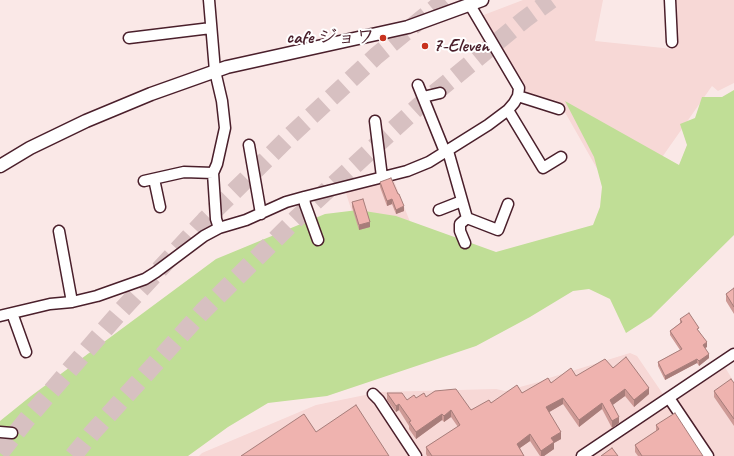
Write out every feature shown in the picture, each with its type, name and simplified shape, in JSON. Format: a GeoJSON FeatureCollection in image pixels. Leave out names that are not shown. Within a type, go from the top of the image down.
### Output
{"type":"FeatureCollection","features":[{"type":"Feature","properties":{"kind":"street"},"geometry":{"type":"LineString","coordinates":[[209,0],[215,72],[222,101],[225,128],[217,164],[212,173],[218,228]]}},
{"type":"Feature","properties":{"kind":"street"},"geometry":{"type":"LineString","coordinates":[[0,166],[30,148],[86,121],[151,94],[215,72],[250,62],[408,27],[482,0]]}},
{"type":"Feature","properties":{"kind":"street"},"geometry":{"type":"LineString","coordinates":[[670,0],[672,42]]}},
{"type":"Feature","properties":{"kind":"street"},"geometry":{"type":"LineString","coordinates":[[0,316],[50,304],[72,302],[98,296],[145,279],[204,236],[218,228],[262,214],[286,202],[407,171],[446,152],[488,125],[508,110],[518,96],[519,88],[470,5]]}},
{"type":"Feature","properties":{"kind":"street"},"geometry":{"type":"LineString","coordinates":[[129,38],[211,28]]}},
{"type":"Feature","properties":{"kind":"street"},"geometry":{"type":"LineString","coordinates":[[418,85],[446,152],[467,218],[496,233],[508,204]]}},
{"type":"Feature","properties":{"kind":"street"},"geometry":{"type":"LineString","coordinates":[[423,97],[440,93]]}},
{"type":"Feature","properties":{"kind":"street"},"geometry":{"type":"LineString","coordinates":[[518,96],[559,109]]}},
{"type":"Feature","properties":{"kind":"street"},"geometry":{"type":"LineString","coordinates":[[508,110],[539,170],[561,157]]}},
{"type":"Feature","properties":{"kind":"street"},"geometry":{"type":"LineString","coordinates":[[375,121],[382,177]]}},
{"type":"Feature","properties":{"kind":"street"},"geometry":{"type":"LineString","coordinates":[[248,145],[262,214]]}},
{"type":"Feature","properties":{"kind":"street"},"geometry":{"type":"LineString","coordinates":[[160,207],[149,180],[184,172],[212,173]]}},
{"type":"Feature","properties":{"kind":"street"},"geometry":{"type":"LineString","coordinates":[[304,197],[305,204],[318,240]]}},
{"type":"Feature","properties":{"kind":"street"},"geometry":{"type":"LineString","coordinates":[[439,210],[462,201]]}},
{"type":"Feature","properties":{"kind":"street"},"geometry":{"type":"LineString","coordinates":[[465,243],[460,231],[460,224],[467,218]]}},
{"type":"Feature","properties":{"kind":"street"},"geometry":{"type":"LineString","coordinates":[[59,231],[67,251],[72,302]]}},
{"type":"Feature","properties":{"kind":"street"},"geometry":{"type":"LineString","coordinates":[[12,313],[26,352]]}},
{"type":"Feature","properties":{"kind":"street"},"geometry":{"type":"LineString","coordinates":[[582,456],[734,354]]}},
{"type":"Feature","properties":{"kind":"street"},"geometry":{"type":"LineString","coordinates":[[373,394],[379,400],[416,456]]}},
{"type":"Feature","properties":{"kind":"street"},"geometry":{"type":"LineString","coordinates":[[669,398],[708,456]]}},
{"type":"Feature","properties":{"kind":"street"},"geometry":{"type":"LineString","coordinates":[[0,432],[12,433]]}},
{"type":"Feature","properties":{"kind":"shaded area"},"geometry":{"type":"Polygon","coordinates":[[[523,0],[603,0],[595,41],[673,49],[673,47],[676,47],[673,0],[734,0],[734,83],[718,91],[712,86],[658,163],[612,195],[562,107],[521,92],[481,16],[523,0]]]}},
{"type":"Feature","properties":{"kind":"shaded area"},"geometry":{"type":"Polygon","coordinates":[[[393,178],[412,227],[358,231],[345,190],[393,178]]]}},
{"type":"Feature","properties":{"kind":"shaded area"},"geometry":{"type":"Polygon","coordinates":[[[630,353],[637,356],[669,403],[723,364],[734,382],[734,456],[199,456],[202,453],[316,405],[380,392],[496,389],[505,391],[546,380],[630,353]]]}},
{"type":"Feature","properties":{"kind":"green space"},"geometry":{"type":"Polygon","coordinates":[[[734,90],[734,235],[651,317],[626,333],[610,299],[589,289],[573,291],[530,317],[476,346],[327,396],[268,403],[228,427],[188,456],[0,456],[0,421],[31,396],[216,259],[325,214],[358,210],[396,216],[496,252],[593,225],[600,207],[602,187],[594,157],[565,101],[679,165],[687,145],[680,124],[695,118],[702,97],[722,97],[734,90]]]}},
{"type":"Feature","properties":{"kind":"building"},"geometry":{"type":"Polygon","coordinates":[[[391,178],[404,206],[396,210],[392,199],[387,201],[380,182],[391,178]]]}},
{"type":"Feature","properties":{"kind":"building"},"geometry":{"type":"Polygon","coordinates":[[[363,199],[370,222],[359,225],[352,202],[363,199]]]}},
{"type":"Feature","properties":{"kind":"building"},"geometry":{"type":"Polygon","coordinates":[[[734,288],[734,307],[726,294],[734,288]]]}},
{"type":"Feature","properties":{"kind":"building"},"geometry":{"type":"Polygon","coordinates":[[[689,313],[699,328],[697,329],[707,342],[703,345],[709,354],[699,361],[697,359],[665,376],[658,362],[682,349],[670,331],[682,322],[680,319],[689,313]]]}},
{"type":"Feature","properties":{"kind":"building"},"geometry":{"type":"Polygon","coordinates":[[[626,357],[649,388],[634,400],[625,389],[610,400],[619,417],[612,421],[602,403],[579,420],[563,398],[546,407],[561,432],[551,438],[554,442],[541,451],[530,434],[517,444],[524,456],[432,456],[426,447],[460,425],[451,410],[444,416],[442,414],[416,432],[409,422],[411,421],[399,404],[396,406],[387,393],[402,393],[407,400],[414,395],[416,398],[424,393],[426,397],[435,391],[456,389],[471,410],[489,400],[491,403],[517,385],[522,393],[548,378],[551,383],[571,368],[576,376],[605,359],[613,368],[626,357]]]}},
{"type":"Feature","properties":{"kind":"building"},"geometry":{"type":"Polygon","coordinates":[[[731,379],[734,383],[734,419],[714,391],[731,379]]]}},
{"type":"Feature","properties":{"kind":"building"},"geometry":{"type":"Polygon","coordinates":[[[356,405],[389,456],[241,456],[304,414],[316,432],[356,405]]]}},
{"type":"Feature","properties":{"kind":"building"},"geometry":{"type":"Polygon","coordinates":[[[675,413],[703,456],[642,456],[635,445],[659,429],[656,425],[675,413]]]}},
{"type":"Feature","properties":{"kind":"building"},"geometry":{"type":"Polygon","coordinates":[[[612,448],[618,456],[601,456],[612,448]]]}},
{"type":"Feature","properties":{"kind":"tunnel"},"geometry":{"type":"LineString","coordinates":[[0,453],[27,419],[119,313],[205,220],[291,135],[376,56],[445,0]]}},
{"type":"Feature","properties":{"kind":"tunnel"},"geometry":{"type":"LineString","coordinates":[[73,456],[92,433],[203,311],[296,219],[419,106],[525,19],[551,0]]}},
{"type":"Feature","properties":{"kind":"place","name":"cafe ジョワ"},"geometry":{"type":"Point","coordinates":[383,38]}},
{"type":"Feature","properties":{"kind":"place","name":"7-Eleven"},"geometry":{"type":"Point","coordinates":[425,46]}}]}
